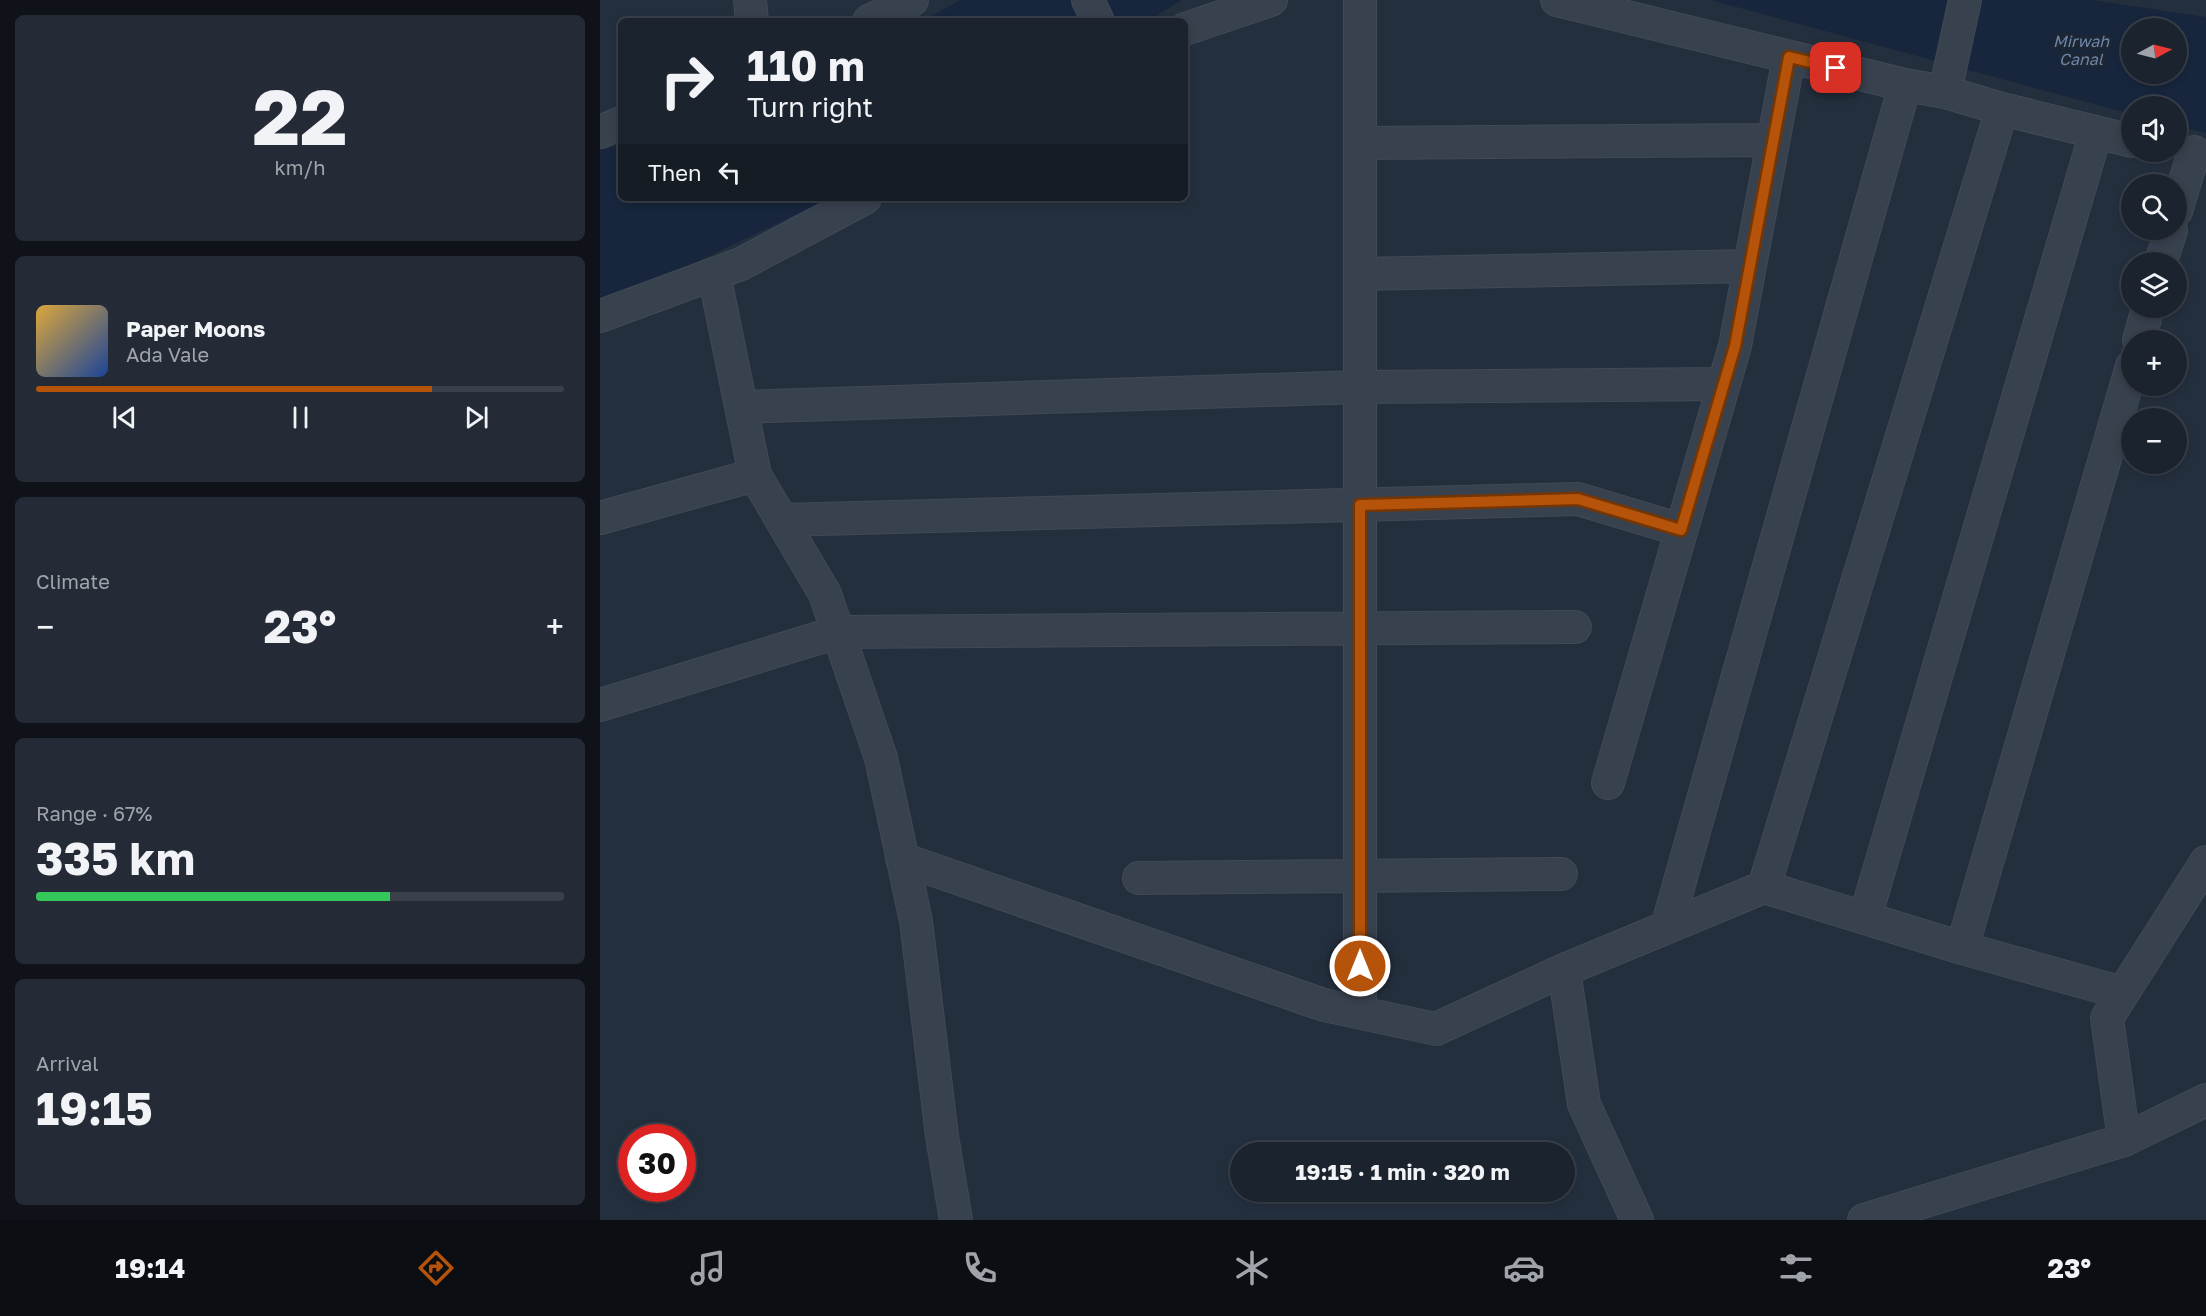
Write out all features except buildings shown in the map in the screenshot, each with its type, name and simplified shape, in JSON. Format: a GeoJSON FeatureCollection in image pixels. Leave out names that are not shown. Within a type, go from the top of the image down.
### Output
{"type":"FeatureCollection","features":[{"type":"Feature","properties":{"kind":"street"},"geometry":{"type":"LineString","coordinates":[[750,0],[752,18]]}},
{"type":"Feature","properties":{"kind":"street"},"geometry":{"type":"LineString","coordinates":[[854,0],[855,18]]}},
{"type":"Feature","properties":{"kind":"street"},"geometry":{"type":"LineString","coordinates":[[876,18],[912,0]]}},
{"type":"Feature","properties":{"kind":"street"},"geometry":{"type":"LineString","coordinates":[[1088,0],[1097,18]]}},
{"type":"Feature","properties":{"kind":"street"},"geometry":{"type":"LineString","coordinates":[[1188,28],[1270,0]]}},
{"type":"Feature","properties":{"kind":"street"},"geometry":{"type":"LineString","coordinates":[[1360,0],[1360,1011]]}},
{"type":"Feature","properties":{"kind":"street"},"geometry":{"type":"LineString","coordinates":[[1557,0],[1905,86],[1948,81],[2002,109],[2121,138]]}},
{"type":"Feature","properties":{"kind":"street"},"geometry":{"type":"LineString","coordinates":[[1948,81],[1965,0]]}},
{"type":"Feature","properties":{"kind":"street"},"geometry":{"type":"LineString","coordinates":[[1608,783],[1735,346],[1789,57]]}},
{"type":"Feature","properties":{"kind":"street"},"geometry":{"type":"LineString","coordinates":[[1667,927],[1905,86]]}},
{"type":"Feature","properties":{"kind":"street"},"geometry":{"type":"LineString","coordinates":[[1764,887],[2002,109]]}},
{"type":"Feature","properties":{"kind":"street"},"geometry":{"type":"LineString","coordinates":[[600,132],[618,124]]}},
{"type":"Feature","properties":{"kind":"street"},"geometry":{"type":"LineString","coordinates":[[1865,918],[2096,132]]}},
{"type":"Feature","properties":{"kind":"street"},"geometry":{"type":"LineString","coordinates":[[1360,143],[1773,140]]}},
{"type":"Feature","properties":{"kind":"street"},"geometry":{"type":"LineString","coordinates":[[2186,174],[2192,152]]}},
{"type":"Feature","properties":{"kind":"street"},"geometry":{"type":"LineString","coordinates":[[600,316],[741,264],[858,201]]}},
{"type":"Feature","properties":{"kind":"street"},"geometry":{"type":"LineString","coordinates":[[1360,274],[1750,266]]}},
{"type":"Feature","properties":{"kind":"street"},"geometry":{"type":"LineString","coordinates":[[714,274],[755,475],[825,594],[881,758],[915,921],[942,1136],[956,1220]]}},
{"type":"Feature","properties":{"kind":"street"},"geometry":{"type":"LineString","coordinates":[[741,407],[1360,387],[1724,384]]}},
{"type":"Feature","properties":{"kind":"street"},"geometry":{"type":"LineString","coordinates":[[1962,948],[2123,396]]}},
{"type":"Feature","properties":{"kind":"street"},"geometry":{"type":"LineString","coordinates":[[600,518],[755,475]]}},
{"type":"Feature","properties":{"kind":"street"},"geometry":{"type":"LineString","coordinates":[[782,520],[1578,499],[1681,530]]}},
{"type":"Feature","properties":{"kind":"street"},"geometry":{"type":"LineString","coordinates":[[600,705],[838,632],[1575,627]]}},
{"type":"Feature","properties":{"kind":"street"},"geometry":{"type":"LineString","coordinates":[[902,859],[1324,1005],[1436,1029],[1564,970],[1764,887],[1962,948],[2123,993]]}},
{"type":"Feature","properties":{"kind":"street"},"geometry":{"type":"LineString","coordinates":[[2124,1140],[2107,1018],[2206,862]]}},
{"type":"Feature","properties":{"kind":"street"},"geometry":{"type":"LineString","coordinates":[[1139,878],[1561,874]]}},
{"type":"Feature","properties":{"kind":"street"},"geometry":{"type":"LineString","coordinates":[[1564,970],[1584,1104],[1637,1220]]}},
{"type":"Feature","properties":{"kind":"street"},"geometry":{"type":"LineString","coordinates":[[1864,1220],[2124,1140],[2206,1100]]}},
{"type":"Feature","properties":{"kind":"water"},"geometry":{"type":"Polygon","coordinates":[[[960,0],[1182,0],[1153,18],[928,18],[960,0]]]}},
{"type":"Feature","properties":{"kind":"water","name":"Mirwah Canal"},"geometry":{"type":"Polygon","coordinates":[[[1711,0],[2092,0],[2206,17],[2206,133],[2187,128],[2187,96],[2121,96],[2121,111],[1711,0]]]}},
{"type":"Feature","properties":{"kind":"water"},"geometry":{"type":"Polygon","coordinates":[[[618,145],[618,201],[824,201],[647,286],[600,300],[600,150],[618,145]]]}},
{"type":"Feature","properties":{"kind":"route"},"geometry":{"type":"LineString","coordinates":[[1360,966],[1360,505],[1578,499],[1681,530],[1735,346],[1789,57],[1836,68]]}}]}
